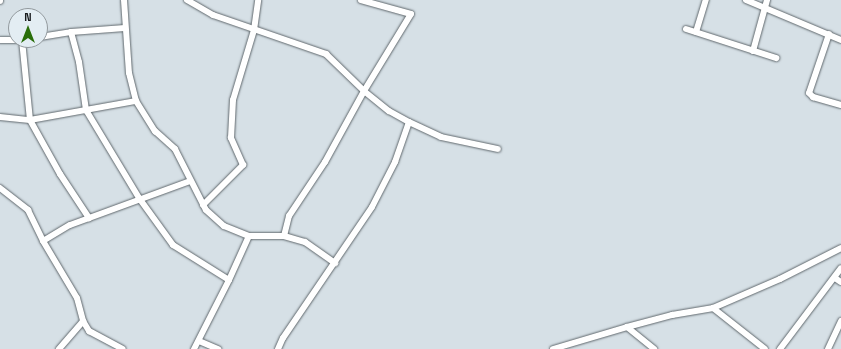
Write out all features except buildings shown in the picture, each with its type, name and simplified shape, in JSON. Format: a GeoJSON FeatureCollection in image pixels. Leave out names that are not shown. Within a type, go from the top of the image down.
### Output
{"type":"FeatureCollection","features":[{"type":"Feature","properties":{"kind":"street"},"geometry":{"type":"LineString","coordinates":[[124,0],[125,28],[130,73],[136,101],[155,131],[175,150],[206,210],[224,226],[248,236],[284,236],[305,242],[335,262]]}},
{"type":"Feature","properties":{"kind":"street"},"geometry":{"type":"LineString","coordinates":[[187,0],[213,15],[326,54],[364,91],[389,111],[408,122],[441,137],[498,149]]}},
{"type":"Feature","properties":{"kind":"street"},"geometry":{"type":"LineString","coordinates":[[203,205],[243,165],[231,138],[233,100],[254,30],[258,0]]}},
{"type":"Feature","properties":{"kind":"street"},"geometry":{"type":"LineString","coordinates":[[284,236],[288,216],[325,162],[364,91],[411,14],[361,0]]}},
{"type":"Feature","properties":{"kind":"street"},"geometry":{"type":"LineString","coordinates":[[696,32],[706,0]]}},
{"type":"Feature","properties":{"kind":"street"},"geometry":{"type":"LineString","coordinates":[[746,0],[841,40]]}},
{"type":"Feature","properties":{"kind":"street"},"geometry":{"type":"LineString","coordinates":[[753,51],[767,0]]}},
{"type":"Feature","properties":{"kind":"street"},"geometry":{"type":"LineString","coordinates":[[48,36],[71,32],[125,28]]}},
{"type":"Feature","properties":{"kind":"street"},"geometry":{"type":"LineString","coordinates":[[686,29],[776,58]]}},
{"type":"Feature","properties":{"kind":"street"},"geometry":{"type":"LineString","coordinates":[[71,32],[79,62],[86,110],[140,198],[173,245],[229,280]]}},
{"type":"Feature","properties":{"kind":"street"},"geometry":{"type":"LineString","coordinates":[[829,34],[809,93],[813,97],[841,104]]}},
{"type":"Feature","properties":{"kind":"street"},"geometry":{"type":"LineString","coordinates":[[24,48],[30,120],[60,174],[90,218]]}},
{"type":"Feature","properties":{"kind":"street"},"geometry":{"type":"LineString","coordinates":[[0,117],[30,120],[136,101]]}},
{"type":"Feature","properties":{"kind":"street"},"geometry":{"type":"LineString","coordinates":[[278,349],[283,338],[372,207],[395,162],[408,122]]}},
{"type":"Feature","properties":{"kind":"street"},"geometry":{"type":"LineString","coordinates":[[43,241],[70,225],[140,198],[190,181]]}},
{"type":"Feature","properties":{"kind":"street"},"geometry":{"type":"LineString","coordinates":[[0,188],[28,210],[43,241],[77,298],[82,321],[90,331],[123,349]]}},
{"type":"Feature","properties":{"kind":"street"},"geometry":{"type":"LineString","coordinates":[[194,349],[229,280],[248,236]]}},
{"type":"Feature","properties":{"kind":"street"},"geometry":{"type":"LineString","coordinates":[[553,349],[627,326],[672,315],[712,308],[780,279],[841,248]]}},
{"type":"Feature","properties":{"kind":"street"},"geometry":{"type":"LineString","coordinates":[[780,349],[835,278],[841,268]]}},
{"type":"Feature","properties":{"kind":"street"},"geometry":{"type":"LineString","coordinates":[[835,278],[841,282]]}},
{"type":"Feature","properties":{"kind":"street"},"geometry":{"type":"LineString","coordinates":[[712,308],[765,349]]}},
{"type":"Feature","properties":{"kind":"street"},"geometry":{"type":"LineString","coordinates":[[59,349],[82,321]]}},
{"type":"Feature","properties":{"kind":"street"},"geometry":{"type":"LineString","coordinates":[[828,349],[841,321]]}},
{"type":"Feature","properties":{"kind":"street"},"geometry":{"type":"LineString","coordinates":[[627,326],[654,349]]}},
{"type":"Feature","properties":{"kind":"street"},"geometry":{"type":"LineString","coordinates":[[199,340],[218,349]]}}]}
